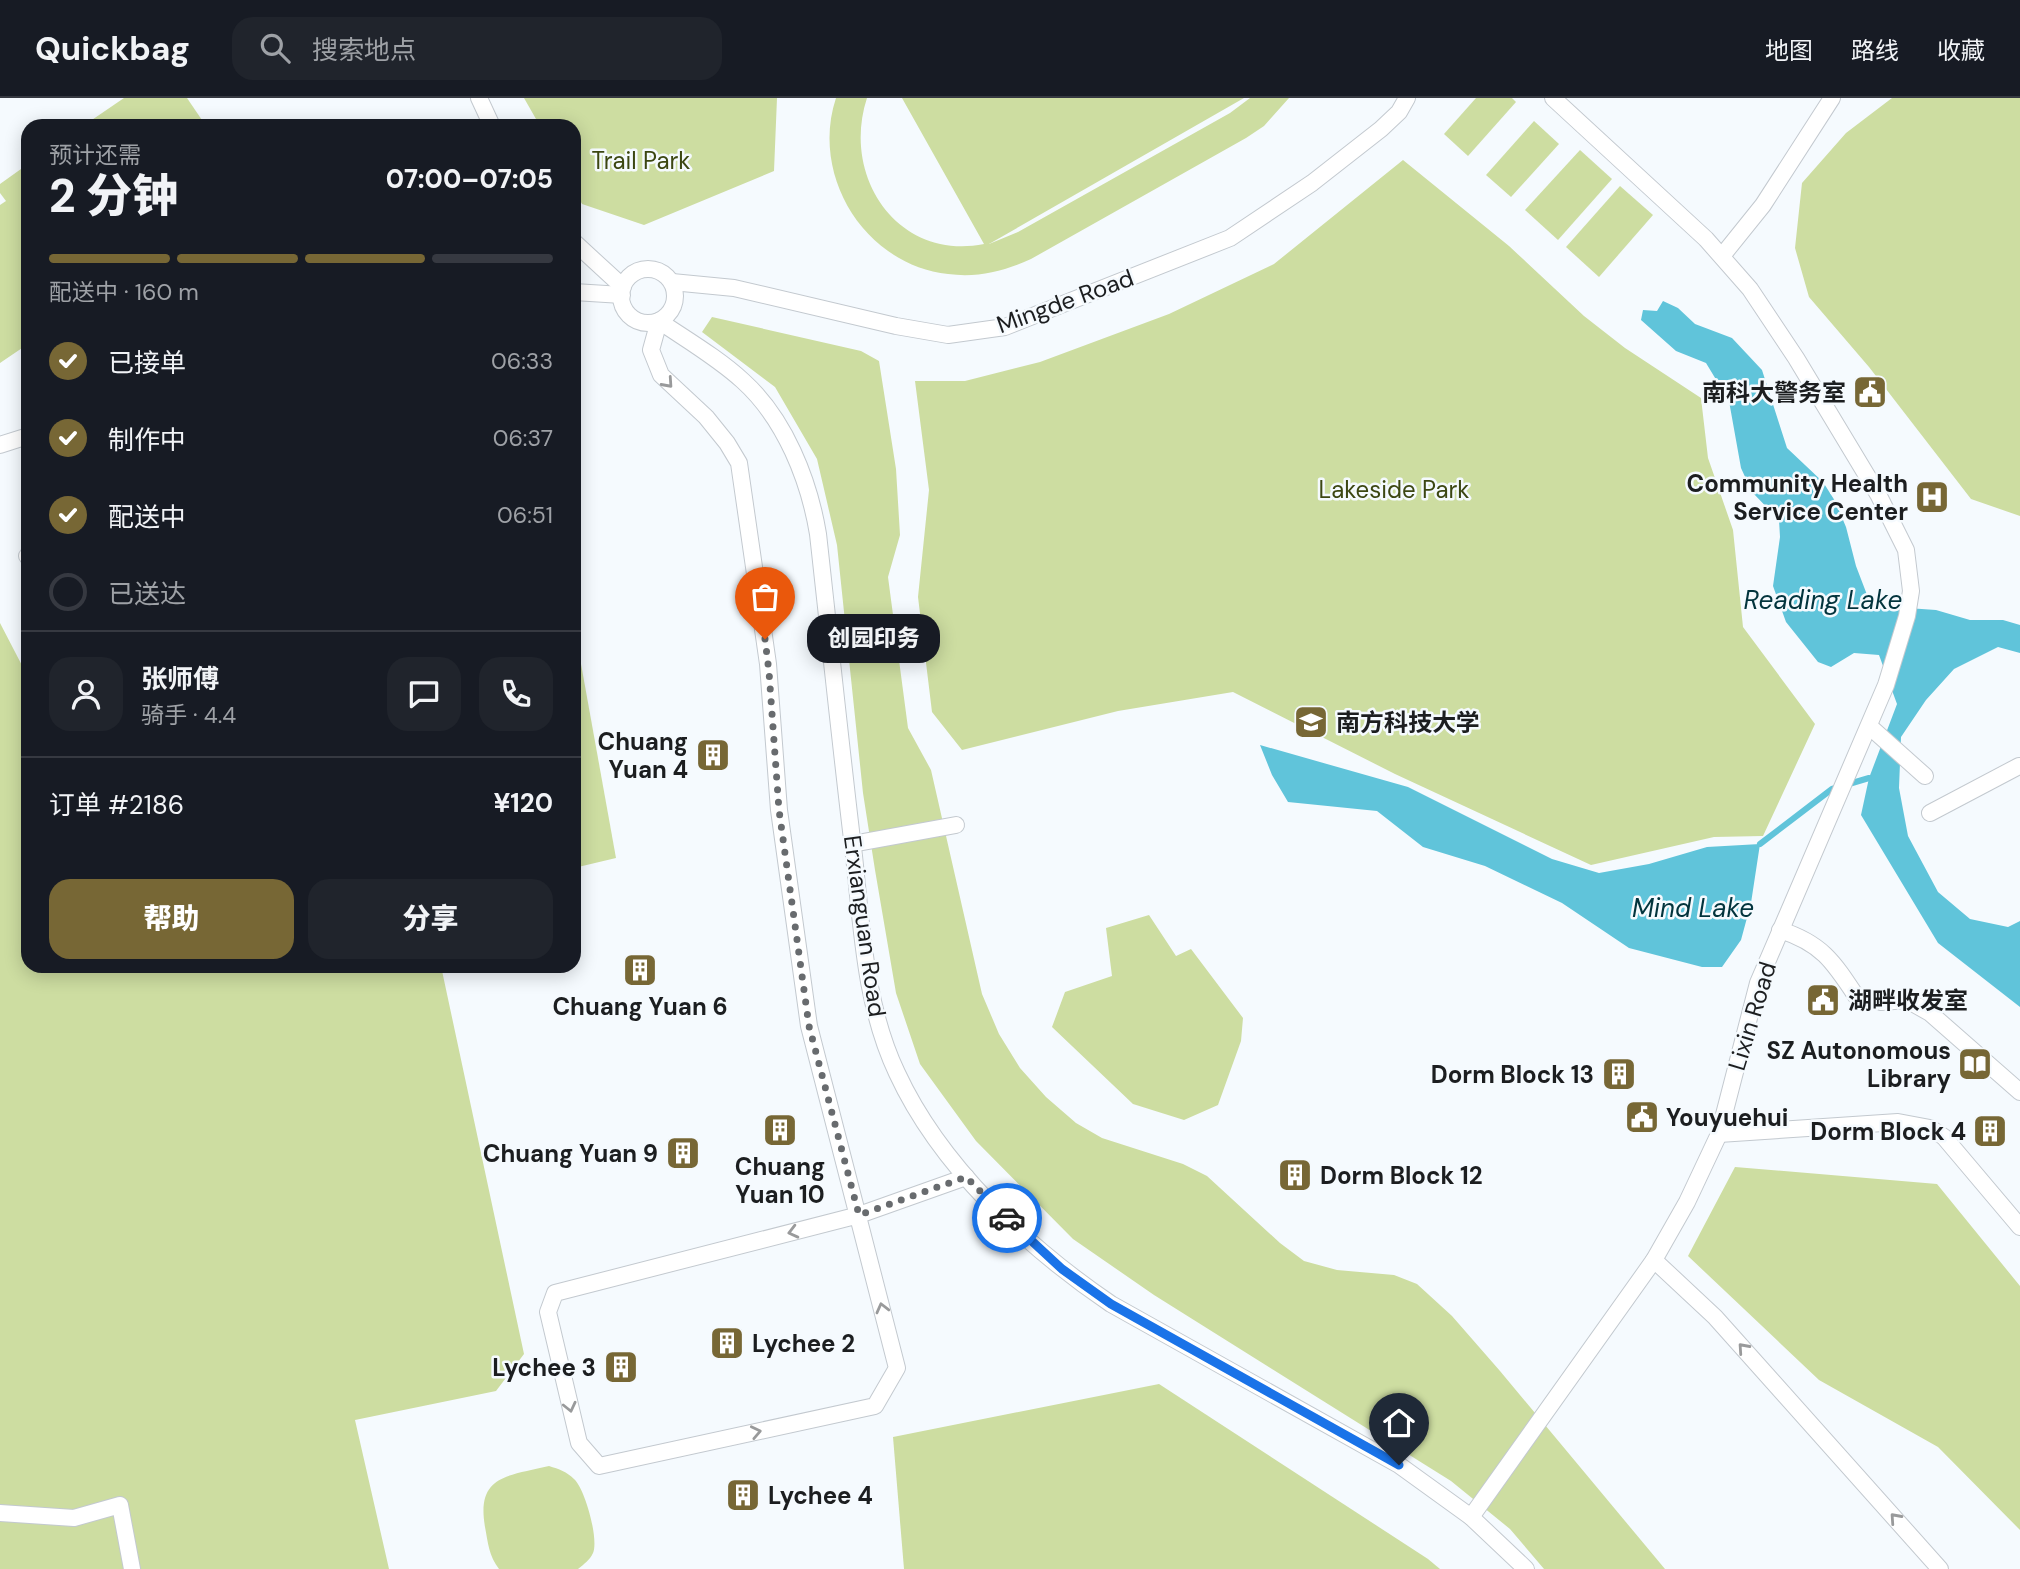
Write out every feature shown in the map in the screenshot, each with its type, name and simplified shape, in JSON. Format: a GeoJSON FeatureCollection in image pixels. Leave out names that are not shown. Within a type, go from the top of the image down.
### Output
{"type":"FeatureCollection","features":[{"type":"Feature","properties":{"kind":"street"},"geometry":{"type":"LineString","coordinates":[[479,98],[489,119]]}},
{"type":"Feature","properties":{"kind":"street","name":"Mingde Road"},"geometry":{"type":"LineString","coordinates":[[672,282],[734,288],[896,326],[948,335],[1005,327],[1230,238],[1322,176],[1381,129],[1399,112],[1408,98]]}},
{"type":"Feature","properties":{"kind":"street","name":"Lixin Road"},"geometry":{"type":"LineString","coordinates":[[1471,1517],[1654,1260],[1684,1209],[1719,1135],[1758,983],[1886,685],[1907,616],[1911,591],[1906,550],[1878,494],[1750,289],[1706,239],[1553,98]]}},
{"type":"Feature","properties":{"kind":"street"},"geometry":{"type":"LineString","coordinates":[[1722,256],[1763,205],[1832,98]]}},
{"type":"Feature","properties":{"kind":"street"},"geometry":{"type":"LineString","coordinates":[[581,249],[623,291],[626,311],[632,317],[648,323],[659,321]]}},
{"type":"Feature","properties":{"kind":"street"},"geometry":{"type":"LineString","coordinates":[[623,291],[634,273],[650,269],[659,271],[672,282],[674,305],[659,321],[651,350],[661,375],[706,417],[727,443],[738,463],[768,664],[779,810],[809,1026],[859,1215],[897,1368],[875,1406],[599,1466],[579,1443],[548,1312],[555,1293],[859,1215],[966,1177]]}},
{"type":"Feature","properties":{"kind":"street"},"geometry":{"type":"LineString","coordinates":[[581,293],[623,291]]}},
{"type":"Feature","properties":{"kind":"street","name":"Erxianguan Road"},"geometry":{"type":"LineString","coordinates":[[659,321],[731,371],[750,388],[773,417],[803,478],[818,534],[868,976],[882,1037],[896,1072],[915,1108],[939,1144],[966,1177],[1027,1237],[1086,1287],[1111,1304],[1373,1449],[1426,1483],[1471,1517],[1526,1569]]}},
{"type":"Feature","properties":{"kind":"street"},"geometry":{"type":"LineString","coordinates":[[0,445],[21,438]]}},
{"type":"Feature","properties":{"kind":"street"},"geometry":{"type":"LineString","coordinates":[[1906,550],[1923,555]]}},
{"type":"Feature","properties":{"kind":"street"},"geometry":{"type":"LineString","coordinates":[[1868,726],[1925,776]]}},
{"type":"Feature","properties":{"kind":"street"},"geometry":{"type":"LineString","coordinates":[[1930,813],[2019,766]]}},
{"type":"Feature","properties":{"kind":"street"},"geometry":{"type":"LineString","coordinates":[[852,844],[956,825]]}},
{"type":"Feature","properties":{"kind":"street"},"geometry":{"type":"LineString","coordinates":[[1780,930],[1804,938],[1834,963],[1856,996],[1881,1002],[1907,1000],[1930,1013],[2020,1092]]}},
{"type":"Feature","properties":{"kind":"street"},"geometry":{"type":"LineString","coordinates":[[1719,1135],[1898,1122],[1930,1128],[1944,1137],[2020,1227]]}},
{"type":"Feature","properties":{"kind":"street"},"geometry":{"type":"LineString","coordinates":[[1654,1260],[1715,1317],[1940,1569]]}},
{"type":"Feature","properties":{"kind":"street"},"geometry":{"type":"LineString","coordinates":[[0,1513],[74,1518],[120,1505],[132,1569]]}},
{"type":"Feature","properties":{"kind":"green space"},"geometry":{"type":"Polygon","coordinates":[[[124,98],[187,98],[201,119],[93,119],[124,98]]]}},
{"type":"Feature","properties":{"kind":"green space","name":"Trail Park"},"geometry":{"type":"Polygon","coordinates":[[[524,98],[777,98],[774,171],[644,225],[582,204],[581,119],[536,119],[524,98]]]}},
{"type":"Feature","properties":{"kind":"green space"},"geometry":{"type":"Polygon","coordinates":[[[836,98],[867,98],[861,128],[862,157],[870,183],[884,207],[902,226],[926,239],[953,246],[984,244],[902,98],[1244,98],[989,244],[1018,232],[1230,113],[1250,98],[1289,98],[1264,126],[1246,138],[1031,259],[1001,270],[970,275],[948,274],[918,267],[892,254],[869,235],[851,212],[838,186],[831,157],[830,128],[836,98]]]}},
{"type":"Feature","properties":{"kind":"green space"},"geometry":{"type":"Polygon","coordinates":[[[1476,98],[1512,98],[1516,102],[1468,156],[1444,134],[1476,98]]]}},
{"type":"Feature","properties":{"kind":"green space"},"geometry":{"type":"Polygon","coordinates":[[[1892,98],[2020,98],[2020,516],[1971,499],[1869,367],[1809,297],[1795,248],[1802,183],[1846,133],[1892,98]]]}},
{"type":"Feature","properties":{"kind":"green space"},"geometry":{"type":"Polygon","coordinates":[[[1534,121],[1559,144],[1511,197],[1486,175],[1534,121]]]}},
{"type":"Feature","properties":{"kind":"green space"},"geometry":{"type":"Polygon","coordinates":[[[1580,150],[1612,179],[1558,240],[1525,210],[1580,150]]]}},
{"type":"Feature","properties":{"kind":"green space","name":"Lakeside Park"},"geometry":{"type":"Polygon","coordinates":[[[1403,160],[1509,246],[1584,316],[1625,348],[1701,398],[1708,458],[1733,530],[1743,627],[1815,724],[1763,836],[1714,837],[1591,865],[1395,774],[1233,692],[1118,711],[962,750],[932,712],[918,597],[929,490],[915,381],[965,381],[1040,362],[1169,314],[1274,264],[1403,160]]]}},
{"type":"Feature","properties":{"kind":"green space"},"geometry":{"type":"Polygon","coordinates":[[[21,169],[21,349],[0,363],[0,205],[6,201],[0,193],[0,184],[21,169]]]}},
{"type":"Feature","properties":{"kind":"green space"},"geometry":{"type":"Polygon","coordinates":[[[1620,186],[1653,215],[1599,277],[1566,247],[1620,186]]]}},
{"type":"Feature","properties":{"kind":"green space"},"geometry":{"type":"Polygon","coordinates":[[[712,317],[861,351],[879,361],[896,469],[900,535],[888,577],[908,728],[931,770],[982,994],[999,1034],[1020,1068],[1046,1097],[1076,1123],[1102,1138],[1183,1164],[1207,1176],[1280,1243],[1304,1261],[1337,1270],[1394,1275],[1417,1284],[1452,1316],[1500,1371],[1665,1569],[1544,1569],[1510,1529],[1451,1481],[1154,1295],[1073,1239],[976,1141],[920,1064],[896,993],[863,793],[837,545],[817,459],[775,387],[702,332],[712,317]]]}},
{"type":"Feature","properties":{"kind":"green space"},"geometry":{"type":"Polygon","coordinates":[[[0,623],[21,664],[21,973],[442,973],[524,1354],[496,1391],[355,1420],[389,1569],[0,1569],[0,623]]]}},
{"type":"Feature","properties":{"kind":"green space"},"geometry":{"type":"Polygon","coordinates":[[[581,664],[616,858],[581,866],[581,664]]]}},
{"type":"Feature","properties":{"kind":"green space"},"geometry":{"type":"Polygon","coordinates":[[[1149,915],[1176,956],[1191,949],[1243,1018],[1241,1041],[1218,1105],[1184,1120],[1133,1104],[1052,1027],[1065,992],[1112,976],[1106,928],[1149,915]]]}},
{"type":"Feature","properties":{"kind":"green space"},"geometry":{"type":"Polygon","coordinates":[[[1735,1167],[1937,1184],[2020,1286],[2020,1530],[1938,1447],[1819,1380],[1688,1256],[1735,1167]]]}},
{"type":"Feature","properties":{"kind":"green space"},"geometry":{"type":"Polygon","coordinates":[[[1159,1384],[1440,1569],[904,1569],[893,1437],[1159,1384]]]}},
{"type":"Feature","properties":{"kind":"green space"},"geometry":{"type":"Polygon","coordinates":[[[549,1466],[563,1471],[578,1484],[593,1526],[593,1553],[578,1569],[499,1569],[487,1538],[483,1510],[485,1497],[490,1487],[508,1476],[549,1466]]]}},
{"type":"Feature","properties":{"kind":"water","name":"Reading Lake"},"geometry":{"type":"Polygon","coordinates":[[[1663,301],[1678,308],[1695,324],[1732,338],[1762,370],[1787,448],[1823,482],[1835,501],[1869,600],[1893,607],[1936,610],[1970,620],[2003,620],[2020,625],[2020,653],[1998,647],[1954,669],[1926,700],[1901,737],[1899,788],[1908,836],[1938,892],[1970,919],[2008,927],[2020,921],[2020,1007],[1938,943],[1861,815],[1869,778],[1897,704],[1879,655],[1854,653],[1831,667],[1818,662],[1786,622],[1773,586],[1780,537],[1779,520],[1752,492],[1741,468],[1729,401],[1706,363],[1676,351],[1641,320],[1643,310],[1657,311],[1663,301]]]}},
{"type":"Feature","properties":{"kind":"water","name":"Mind Lake"},"geometry":{"type":"Polygon","coordinates":[[[1260,745],[1408,787],[1552,859],[1599,873],[1649,864],[1707,847],[1760,844],[1751,903],[1741,940],[1722,967],[1702,967],[1629,948],[1562,903],[1485,866],[1423,847],[1377,811],[1288,802],[1272,775],[1260,745]]]}},
{"type":"Feature","properties":{"kind":"waterway"},"geometry":{"type":"LineString","coordinates":[[1760,844],[1832,789],[1869,778]]}},
{"type":"Feature","properties":{"kind":"way so far"},"geometry":{"type":"LineString","coordinates":[[765,639],[779,810],[809,1026],[859,1215],[966,1177],[1007,1218]]}},
{"type":"Feature","properties":{"kind":"place","name":"南科大警务室"},"geometry":{"type":"Point","coordinates":[1870,392]}},
{"type":"Feature","properties":{"kind":"place","name":"Community Health Service Center"},"geometry":{"type":"Point","coordinates":[1932,497]}},
{"type":"Feature","properties":{"kind":"place","name":"创园印务"},"geometry":{"type":"Point","coordinates":[765,639]}},
{"type":"Feature","properties":{"kind":"place","name":"南方科技大学"},"geometry":{"type":"Point","coordinates":[1311,722]}},
{"type":"Feature","properties":{"kind":"place","name":"Chuang Yuan 4"},"geometry":{"type":"Point","coordinates":[713,755]}},
{"type":"Feature","properties":{"kind":"place","name":"Chuang Yuan 6"},"geometry":{"type":"Point","coordinates":[640,970]}},
{"type":"Feature","properties":{"kind":"place","name":"湖畔收发室"},"geometry":{"type":"Point","coordinates":[1823,1000]}},
{"type":"Feature","properties":{"kind":"place","name":"SZ Autonomous Library"},"geometry":{"type":"Point","coordinates":[1975,1064]}},
{"type":"Feature","properties":{"kind":"place","name":"Dorm Block 13"},"geometry":{"type":"Point","coordinates":[1619,1074]}},
{"type":"Feature","properties":{"kind":"place","name":"Youyuehui"},"geometry":{"type":"Point","coordinates":[1642,1117]}},
{"type":"Feature","properties":{"kind":"place","name":"Chuang Yuan 10"},"geometry":{"type":"Point","coordinates":[780,1130]}},
{"type":"Feature","properties":{"kind":"place","name":"Dorm Block 4"},"geometry":{"type":"Point","coordinates":[1990,1131]}},
{"type":"Feature","properties":{"kind":"place","name":"Chuang Yuan 9"},"geometry":{"type":"Point","coordinates":[683,1153]}},
{"type":"Feature","properties":{"kind":"place","name":"Dorm Block 12"},"geometry":{"type":"Point","coordinates":[1295,1175]}},
{"type":"Feature","properties":{"kind":"place","name":"Lychee 2"},"geometry":{"type":"Point","coordinates":[727,1343]}},
{"type":"Feature","properties":{"kind":"place","name":"Lychee 3"},"geometry":{"type":"Point","coordinates":[621,1367]}},
{"type":"Feature","properties":{"kind":"place","name":"Lychee 4"},"geometry":{"type":"Point","coordinates":[743,1495]}},
{"type":"Feature","properties":{"kind":"route"},"geometry":{"type":"LineString","coordinates":[[1007,1218],[1062,1269],[1111,1304],[1399,1465]]}}]}
